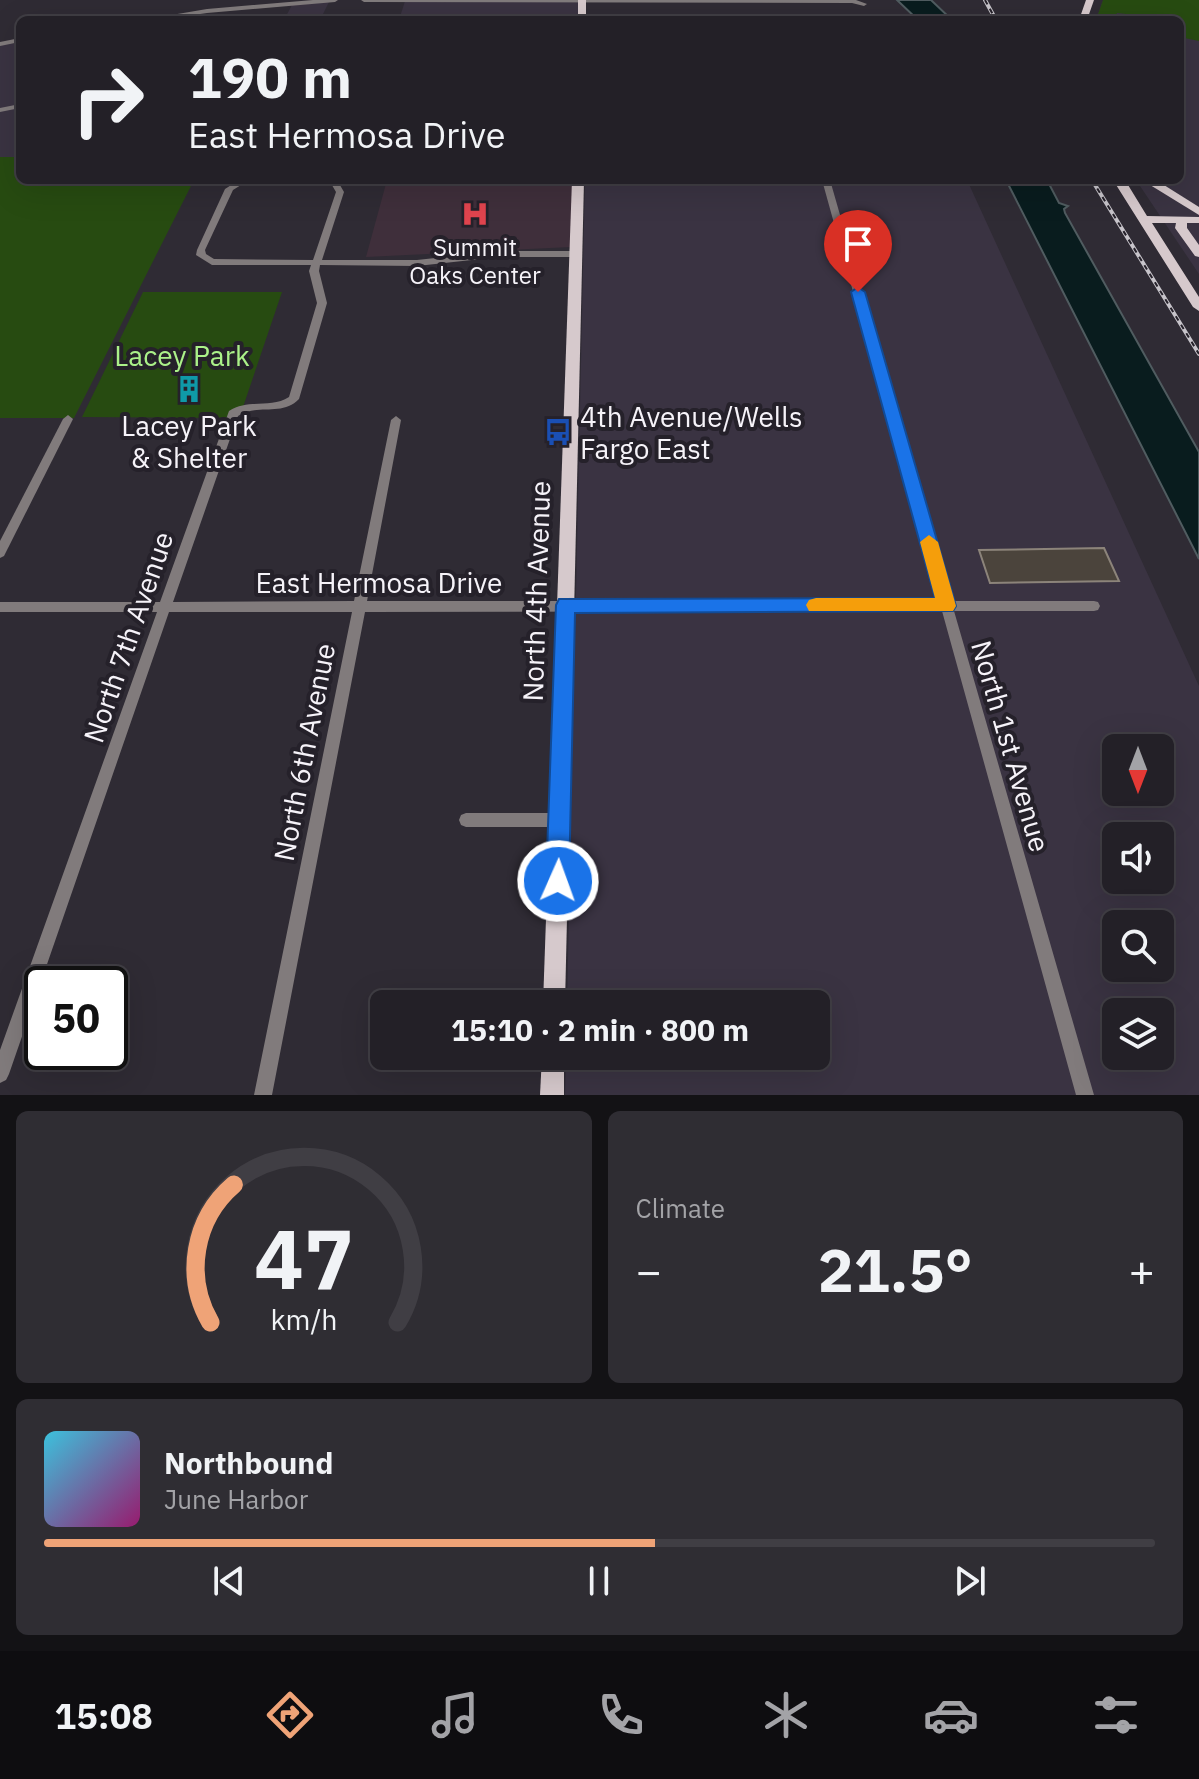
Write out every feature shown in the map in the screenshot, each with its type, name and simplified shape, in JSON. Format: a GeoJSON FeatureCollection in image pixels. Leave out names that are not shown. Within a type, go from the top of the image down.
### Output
{"type":"FeatureCollection","features":[{"type":"Feature","properties":{"kind":"main road","name":"North 4th Avenue"},"geometry":{"type":"LineString","coordinates":[[554,990],[578,184]]}},
{"type":"Feature","properties":{"kind":"main road"},"geometry":{"type":"LineString","coordinates":[[1122,184],[1199,287]]}},
{"type":"Feature","properties":{"kind":"main road"},"geometry":{"type":"LineString","coordinates":[[1131,184],[1199,307]]}},
{"type":"Feature","properties":{"kind":"main road"},"geometry":{"type":"LineString","coordinates":[[1154,184],[1199,212]]}},
{"type":"Feature","properties":{"kind":"main road"},"geometry":{"type":"LineString","coordinates":[[1150,219],[1192,220]]}},
{"type":"Feature","properties":{"kind":"main road"},"geometry":{"type":"LineString","coordinates":[[1192,220],[1182,221],[1181,228],[1199,253]]}},
{"type":"Feature","properties":{"kind":"main road"},"geometry":{"type":"LineString","coordinates":[[552,1095],[553,1070]]}},
{"type":"Feature","properties":{"kind":"street"},"geometry":{"type":"LineString","coordinates":[[173,16],[335,0]]}},
{"type":"Feature","properties":{"kind":"street"},"geometry":{"type":"LineString","coordinates":[[364,0],[852,1],[864,4]]}},
{"type":"Feature","properties":{"kind":"street"},"geometry":{"type":"LineString","coordinates":[[238,184],[229,189],[201,250],[201,255],[207,260],[219,263],[417,263],[501,254],[576,254]]}},
{"type":"Feature","properties":{"kind":"street"},"geometry":{"type":"LineString","coordinates":[[317,263],[340,192],[335,184]]}},
{"type":"Feature","properties":{"kind":"street","name":"North 1st Avenue"},"geometry":{"type":"LineString","coordinates":[[827,184],[1085,1095]]}},
{"type":"Feature","properties":{"kind":"street","name":"North 7th Avenue"},"geometry":{"type":"LineString","coordinates":[[0,1074],[233,414],[243,407],[285,405],[294,399],[322,303],[323,296],[314,277],[317,263]]}},
{"type":"Feature","properties":{"kind":"street"},"geometry":{"type":"LineString","coordinates":[[0,553],[68,419]]}},
{"type":"Feature","properties":{"kind":"street","name":"North 6th Avenue"},"geometry":{"type":"LineString","coordinates":[[263,1095],[396,420]]}},
{"type":"Feature","properties":{"kind":"street","name":"East Hermosa Drive"},"geometry":{"type":"LineString","coordinates":[[0,607],[1094,606]]}},
{"type":"Feature","properties":{"kind":"street"},"geometry":{"type":"LineString","coordinates":[[466,820],[559,820]]}},
{"type":"Feature","properties":{"kind":"shaded area"},"geometry":{"type":"Polygon","coordinates":[[[897,0],[931,0],[948,16],[914,16],[897,0]]]}},
{"type":"Feature","properties":{"kind":"shaded area"},"geometry":{"type":"Polygon","coordinates":[[[1103,0],[1199,0],[1199,274],[1139,184],[1184,184],[1184,16],[1097,16],[1103,0]]]}},
{"type":"Feature","properties":{"kind":"shaded area"},"geometry":{"type":"Polygon","coordinates":[[[405,1],[579,2],[579,16],[400,16],[405,1]]]}},
{"type":"Feature","properties":{"kind":"shaded area"},"geometry":{"type":"Polygon","coordinates":[[[329,2],[322,16],[286,16],[292,5],[329,2]]]}},
{"type":"Feature","properties":{"kind":"shaded area"},"geometry":{"type":"Polygon","coordinates":[[[16,43],[16,157],[0,157],[0,45],[16,43]]]}},
{"type":"Feature","properties":{"kind":"shaded area","name":"Summit Oaks Center"},"geometry":{"type":"Polygon","coordinates":[[[386,184],[574,184],[571,247],[366,257],[386,184]]]}},
{"type":"Feature","properties":{"kind":"shaded area"},"geometry":{"type":"Polygon","coordinates":[[[585,184],[969,184],[1199,686],[1199,1095],[565,1095],[566,1070],[830,1070],[830,990],[567,990],[585,184]]]}},
{"type":"Feature","properties":{"kind":"shaded area"},"geometry":{"type":"Polygon","coordinates":[[[1008,184],[1049,184],[1059,203],[1068,206],[1064,209],[1065,213],[1199,452],[1199,559],[1008,184]]]}},
{"type":"Feature","properties":{"kind":"green space"},"geometry":{"type":"Polygon","coordinates":[[[1103,0],[1199,0],[1199,41],[1184,38],[1184,16],[1117,13],[1116,16],[1097,16],[1103,0]]]}},
{"type":"Feature","properties":{"kind":"green space"},"geometry":{"type":"Polygon","coordinates":[[[0,157],[16,157],[16,184],[192,184],[74,418],[0,418],[0,157]]]}},
{"type":"Feature","properties":{"kind":"green space","name":"Lacey Park"},"geometry":{"type":"Polygon","coordinates":[[[143,292],[282,292],[243,407],[231,418],[82,417],[143,292]]]}},
{"type":"Feature","properties":{"kind":"building"},"geometry":{"type":"Polygon","coordinates":[[[1104,548],[1119,581],[990,583],[979,550],[1104,548]]]}},
{"type":"Feature","properties":{"kind":"railway"},"geometry":{"type":"LineString","coordinates":[[985,0],[994,16]]}},
{"type":"Feature","properties":{"kind":"railway"},"geometry":{"type":"LineString","coordinates":[[1094,184],[1199,354]]}},
{"type":"Feature","properties":{"kind":"slow traffic"},"geometry":{"type":"LineString","coordinates":[[816,605],[947,606],[929,542]]}},
{"type":"Feature","properties":{"kind":"place","name":"Summit Oaks Center"},"geometry":{"type":"Point","coordinates":[475,214]}},
{"type":"Feature","properties":{"kind":"place","name":"Lacey Park & Shelter"},"geometry":{"type":"Point","coordinates":[189,389]}},
{"type":"Feature","properties":{"kind":"place","name":"4th Avenue/Wells Fargo East"},"geometry":{"type":"Point","coordinates":[558,432]}},
{"type":"Feature","properties":{"kind":"route"},"geometry":{"type":"LineString","coordinates":[[558,881],[565,605],[947,606],[858,292]]}}]}
